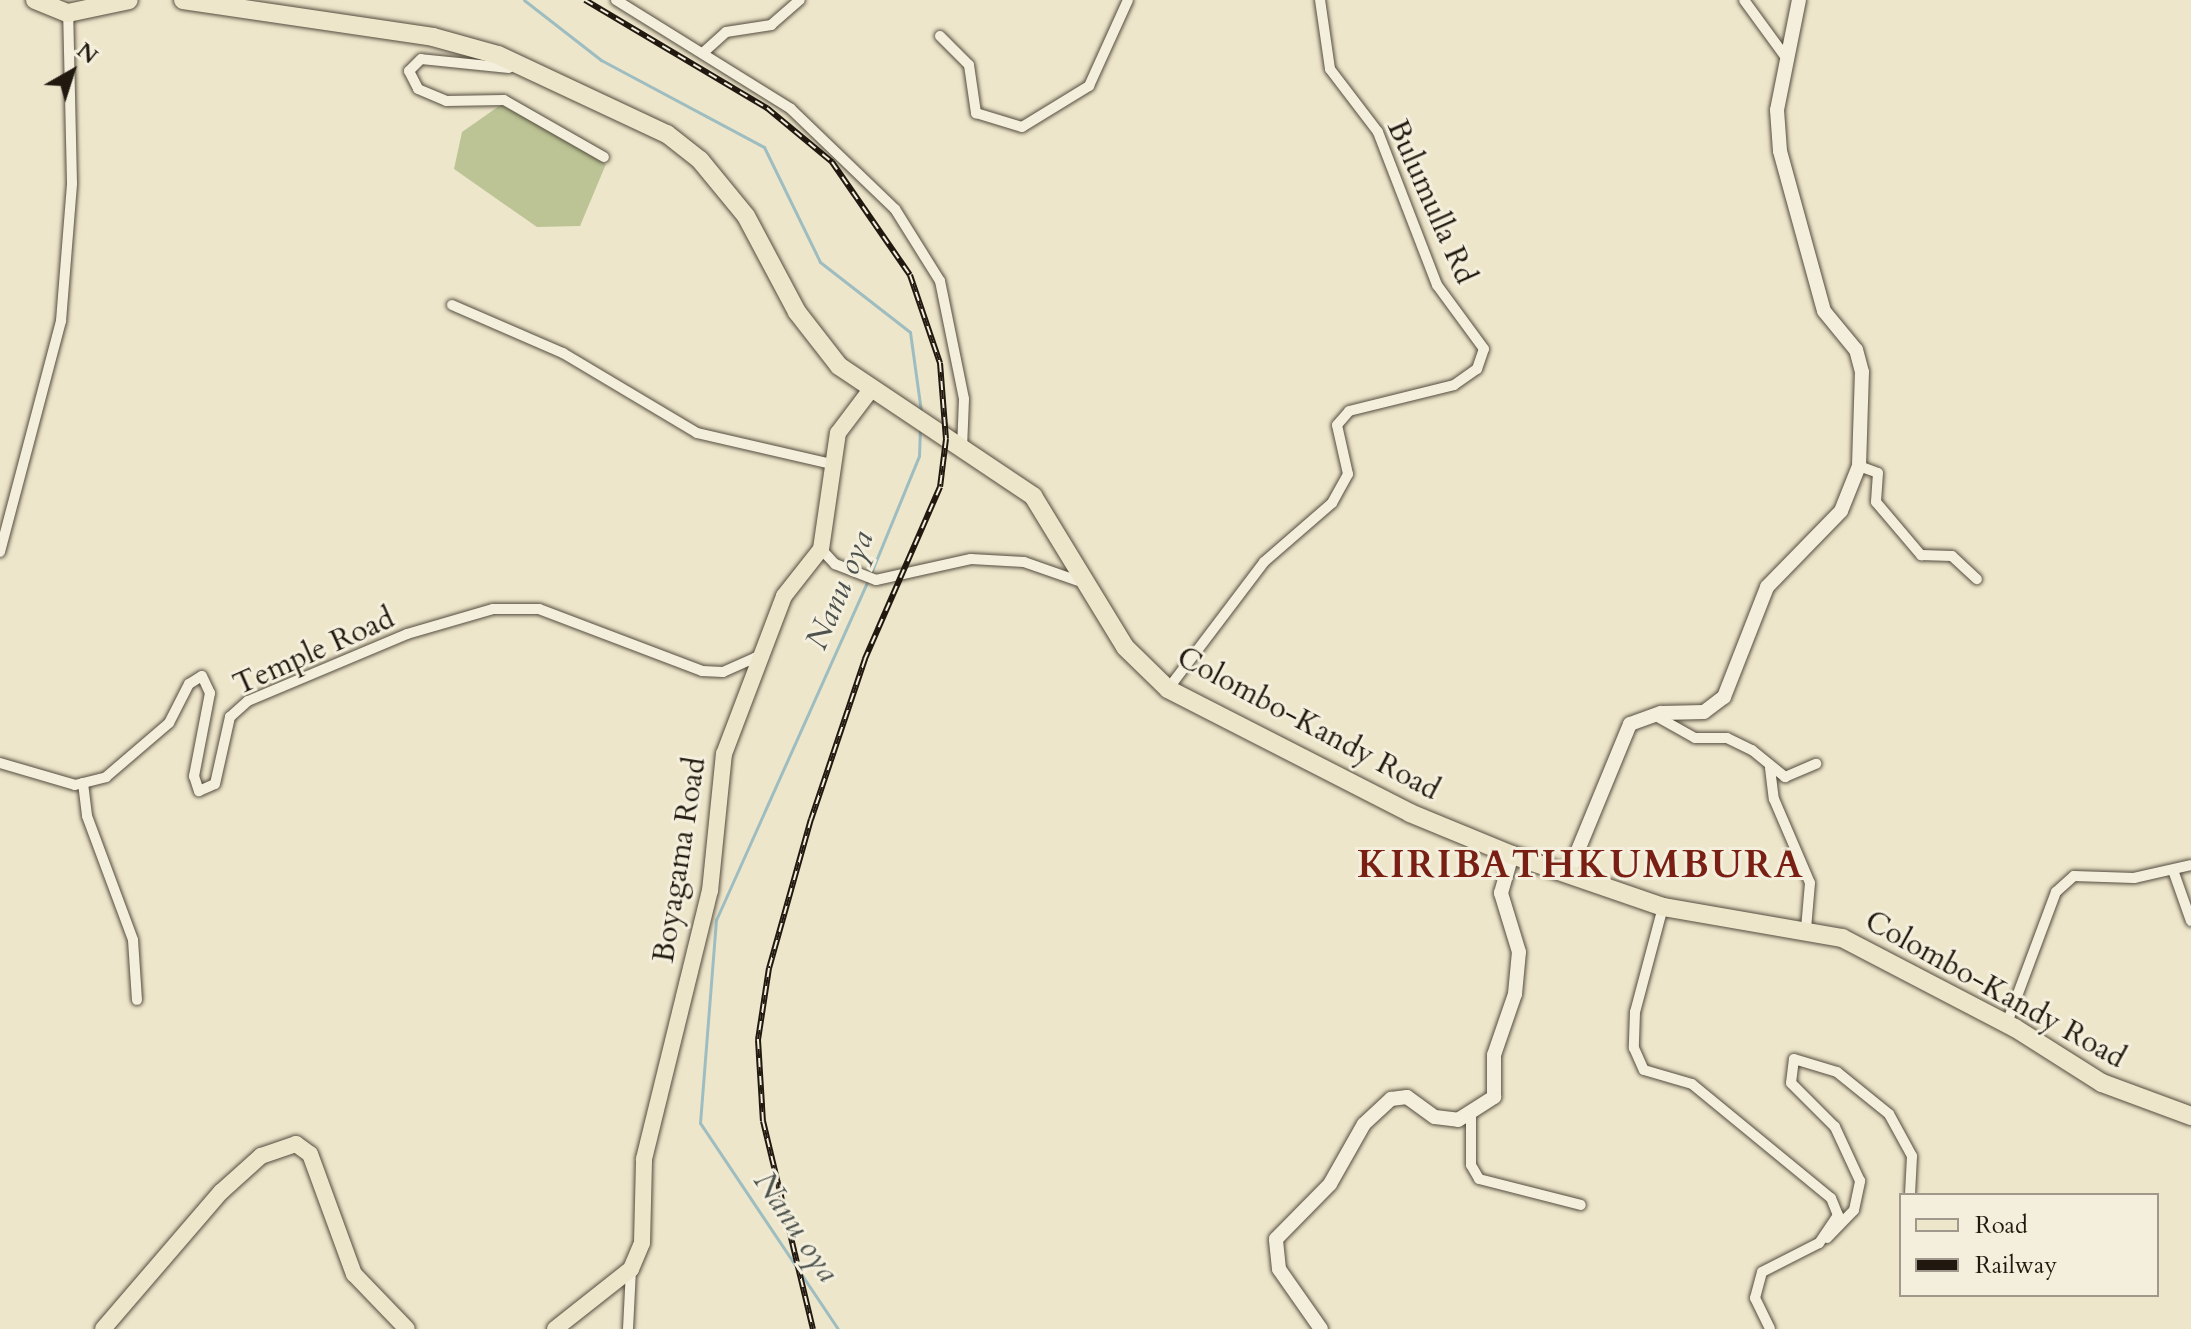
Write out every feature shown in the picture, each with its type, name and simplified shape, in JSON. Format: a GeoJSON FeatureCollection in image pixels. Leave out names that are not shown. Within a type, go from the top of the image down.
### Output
{"type":"FeatureCollection","features":[{"type":"Feature","properties":{"kind":"highway"},"geometry":{"type":"LineString","coordinates":[[35,0],[68,13],[129,0]]}},
{"type":"Feature","properties":{"kind":"highway","name":"Colombo-Kandy Road"},"geometry":{"type":"LineString","coordinates":[[183,0],[433,37],[565,83],[667,134],[700,160],[746,216],[797,312],[869,392],[1033,496],[1125,647],[1168,689],[1410,813],[1512,855],[1569,872],[1663,907],[1806,929],[1842,938],[2007,1023],[2102,1083],[2191,1116]]}},
{"type":"Feature","properties":{"kind":"main road"},"geometry":{"type":"LineString","coordinates":[[1569,872],[1630,724],[1664,714],[1704,712],[1724,697],[1767,587],[1841,511],[1859,466],[1862,372],[1856,350],[1824,311],[1780,151],[1777,110],[1790,63],[1799,0]]}},
{"type":"Feature","properties":{"kind":"main road"},"geometry":{"type":"LineString","coordinates":[[821,549],[831,464],[845,416],[869,392]]}},
{"type":"Feature","properties":{"kind":"main road","name":"Boyagama Road"},"geometry":{"type":"LineString","coordinates":[[631,1269],[642,1243],[644,1159],[710,891],[724,754],[784,596],[821,549]]}},
{"type":"Feature","properties":{"kind":"main road"},"geometry":{"type":"LineString","coordinates":[[1321,1329],[1279,1269],[1276,1239],[1330,1184],[1364,1124],[1391,1099],[1407,1097],[1435,1117],[1471,1117],[1494,1097],[1494,1055],[1515,994],[1516,924],[1501,893],[1512,855]]}},
{"type":"Feature","properties":{"kind":"main road"},"geometry":{"type":"LineString","coordinates":[[103,1329],[221,1192],[261,1156],[296,1144],[310,1154],[354,1274],[407,1329]]}},
{"type":"Feature","properties":{"kind":"main road"},"geometry":{"type":"LineString","coordinates":[[555,1329],[631,1269]]}},
{"type":"Feature","properties":{"kind":"street"},"geometry":{"type":"LineString","coordinates":[[616,0],[705,51],[814,129],[916,238],[943,296],[966,407],[962,449]]}},
{"type":"Feature","properties":{"kind":"street"},"geometry":{"type":"LineString","coordinates":[[705,51],[726,32],[771,25],[800,0]]}},
{"type":"Feature","properties":{"kind":"street"},"geometry":{"type":"LineString","coordinates":[[940,36],[969,65],[976,113],[1022,127],[1089,86],[1128,0]]}},
{"type":"Feature","properties":{"kind":"street","name":"Bulumulla Rd"},"geometry":{"type":"LineString","coordinates":[[1168,689],[1264,562],[1332,503],[1348,474],[1337,425],[1349,411],[1454,385],[1477,369],[1484,349],[1437,285],[1378,132],[1330,69],[1320,0]]}},
{"type":"Feature","properties":{"kind":"street"},"geometry":{"type":"LineString","coordinates":[[1744,0],[1790,63]]}},
{"type":"Feature","properties":{"kind":"street"},"geometry":{"type":"LineString","coordinates":[[0,552],[61,321],[72,183],[68,13]]}},
{"type":"Feature","properties":{"kind":"street"},"geometry":{"type":"LineString","coordinates":[[565,83],[488,62],[421,59],[409,71],[418,89],[446,101],[504,100],[604,157]]}},
{"type":"Feature","properties":{"kind":"street"},"geometry":{"type":"LineString","coordinates":[[452,305],[563,353],[697,433],[831,464]]}},
{"type":"Feature","properties":{"kind":"street"},"geometry":{"type":"LineString","coordinates":[[1859,466],[1878,473],[1876,502],[1921,555],[1952,556],[1977,579]]}},
{"type":"Feature","properties":{"kind":"street"},"geometry":{"type":"LineString","coordinates":[[821,549],[851,571],[876,580],[900,581],[971,559],[1024,562],[1084,583]]}},
{"type":"Feature","properties":{"kind":"street","name":"Temple Road"},"geometry":{"type":"LineString","coordinates":[[83,783],[106,777],[131,757],[202,676],[210,693],[194,776],[199,791],[215,784],[230,717],[248,701],[407,634],[493,609],[539,609],[702,671],[723,672],[759,656]]}},
{"type":"Feature","properties":{"kind":"street"},"geometry":{"type":"LineString","coordinates":[[1664,714],[1683,734],[1752,750],[1770,768],[1785,777],[1816,764]]}},
{"type":"Feature","properties":{"kind":"street"},"geometry":{"type":"LineString","coordinates":[[0,763],[83,783],[87,816],[133,940],[137,1000]]}},
{"type":"Feature","properties":{"kind":"street"},"geometry":{"type":"LineString","coordinates":[[1770,768],[1774,780],[1774,799],[1810,883],[1806,929]]}},
{"type":"Feature","properties":{"kind":"street"},"geometry":{"type":"LineString","coordinates":[[2007,1023],[2056,892],[2074,876],[2174,873],[2191,865]]}},
{"type":"Feature","properties":{"kind":"street"},"geometry":{"type":"LineString","coordinates":[[2174,873],[2191,921]]}},
{"type":"Feature","properties":{"kind":"street"},"geometry":{"type":"LineString","coordinates":[[1663,907],[1635,1012],[1634,1048],[1644,1070],[1692,1084],[1831,1198],[1838,1215],[1819,1243]]}},
{"type":"Feature","properties":{"kind":"street"},"geometry":{"type":"LineString","coordinates":[[1770,1329],[1755,1298],[1762,1272],[1819,1243],[1854,1210],[1860,1181],[1835,1127],[1791,1083],[1794,1059],[1837,1072],[1889,1114],[1912,1156],[1910,1193]]}},
{"type":"Feature","properties":{"kind":"street"},"geometry":{"type":"LineString","coordinates":[[1471,1117],[1471,1165],[1479,1179],[1581,1205]]}},
{"type":"Feature","properties":{"kind":"street"},"geometry":{"type":"LineString","coordinates":[[628,1329],[631,1269]]}},
{"type":"Feature","properties":{"kind":"green space"},"geometry":{"type":"Polygon","coordinates":[[[502,104],[606,164],[580,226],[537,227],[454,169],[462,132],[502,104]]]}},
{"type":"Feature","properties":{"kind":"waterway","name":"Nanu oya"},"geometry":{"type":"LineString","coordinates":[[524,0],[601,60],[764,147],[820,262],[910,332],[921,411]]}},
{"type":"Feature","properties":{"kind":"waterway","name":"Nanu oya"},"geometry":{"type":"LineString","coordinates":[[871,573],[919,456],[920,430]]}},
{"type":"Feature","properties":{"kind":"waterway","name":"Nanu oya"},"geometry":{"type":"LineString","coordinates":[[838,1329],[700,1123],[716,920],[868,580]]}},
{"type":"Feature","properties":{"kind":"railway"},"geometry":{"type":"LineString","coordinates":[[585,0],[767,108],[832,162],[910,275],[940,363],[946,439],[940,487],[865,659],[811,819],[769,968],[758,1040],[763,1121],[813,1329]]}},
{"type":"Feature","properties":{"kind":"district","name":"KIRIBATHKUMBURA"},"geometry":{"type":"Point","coordinates":[1581,866]}}]}
